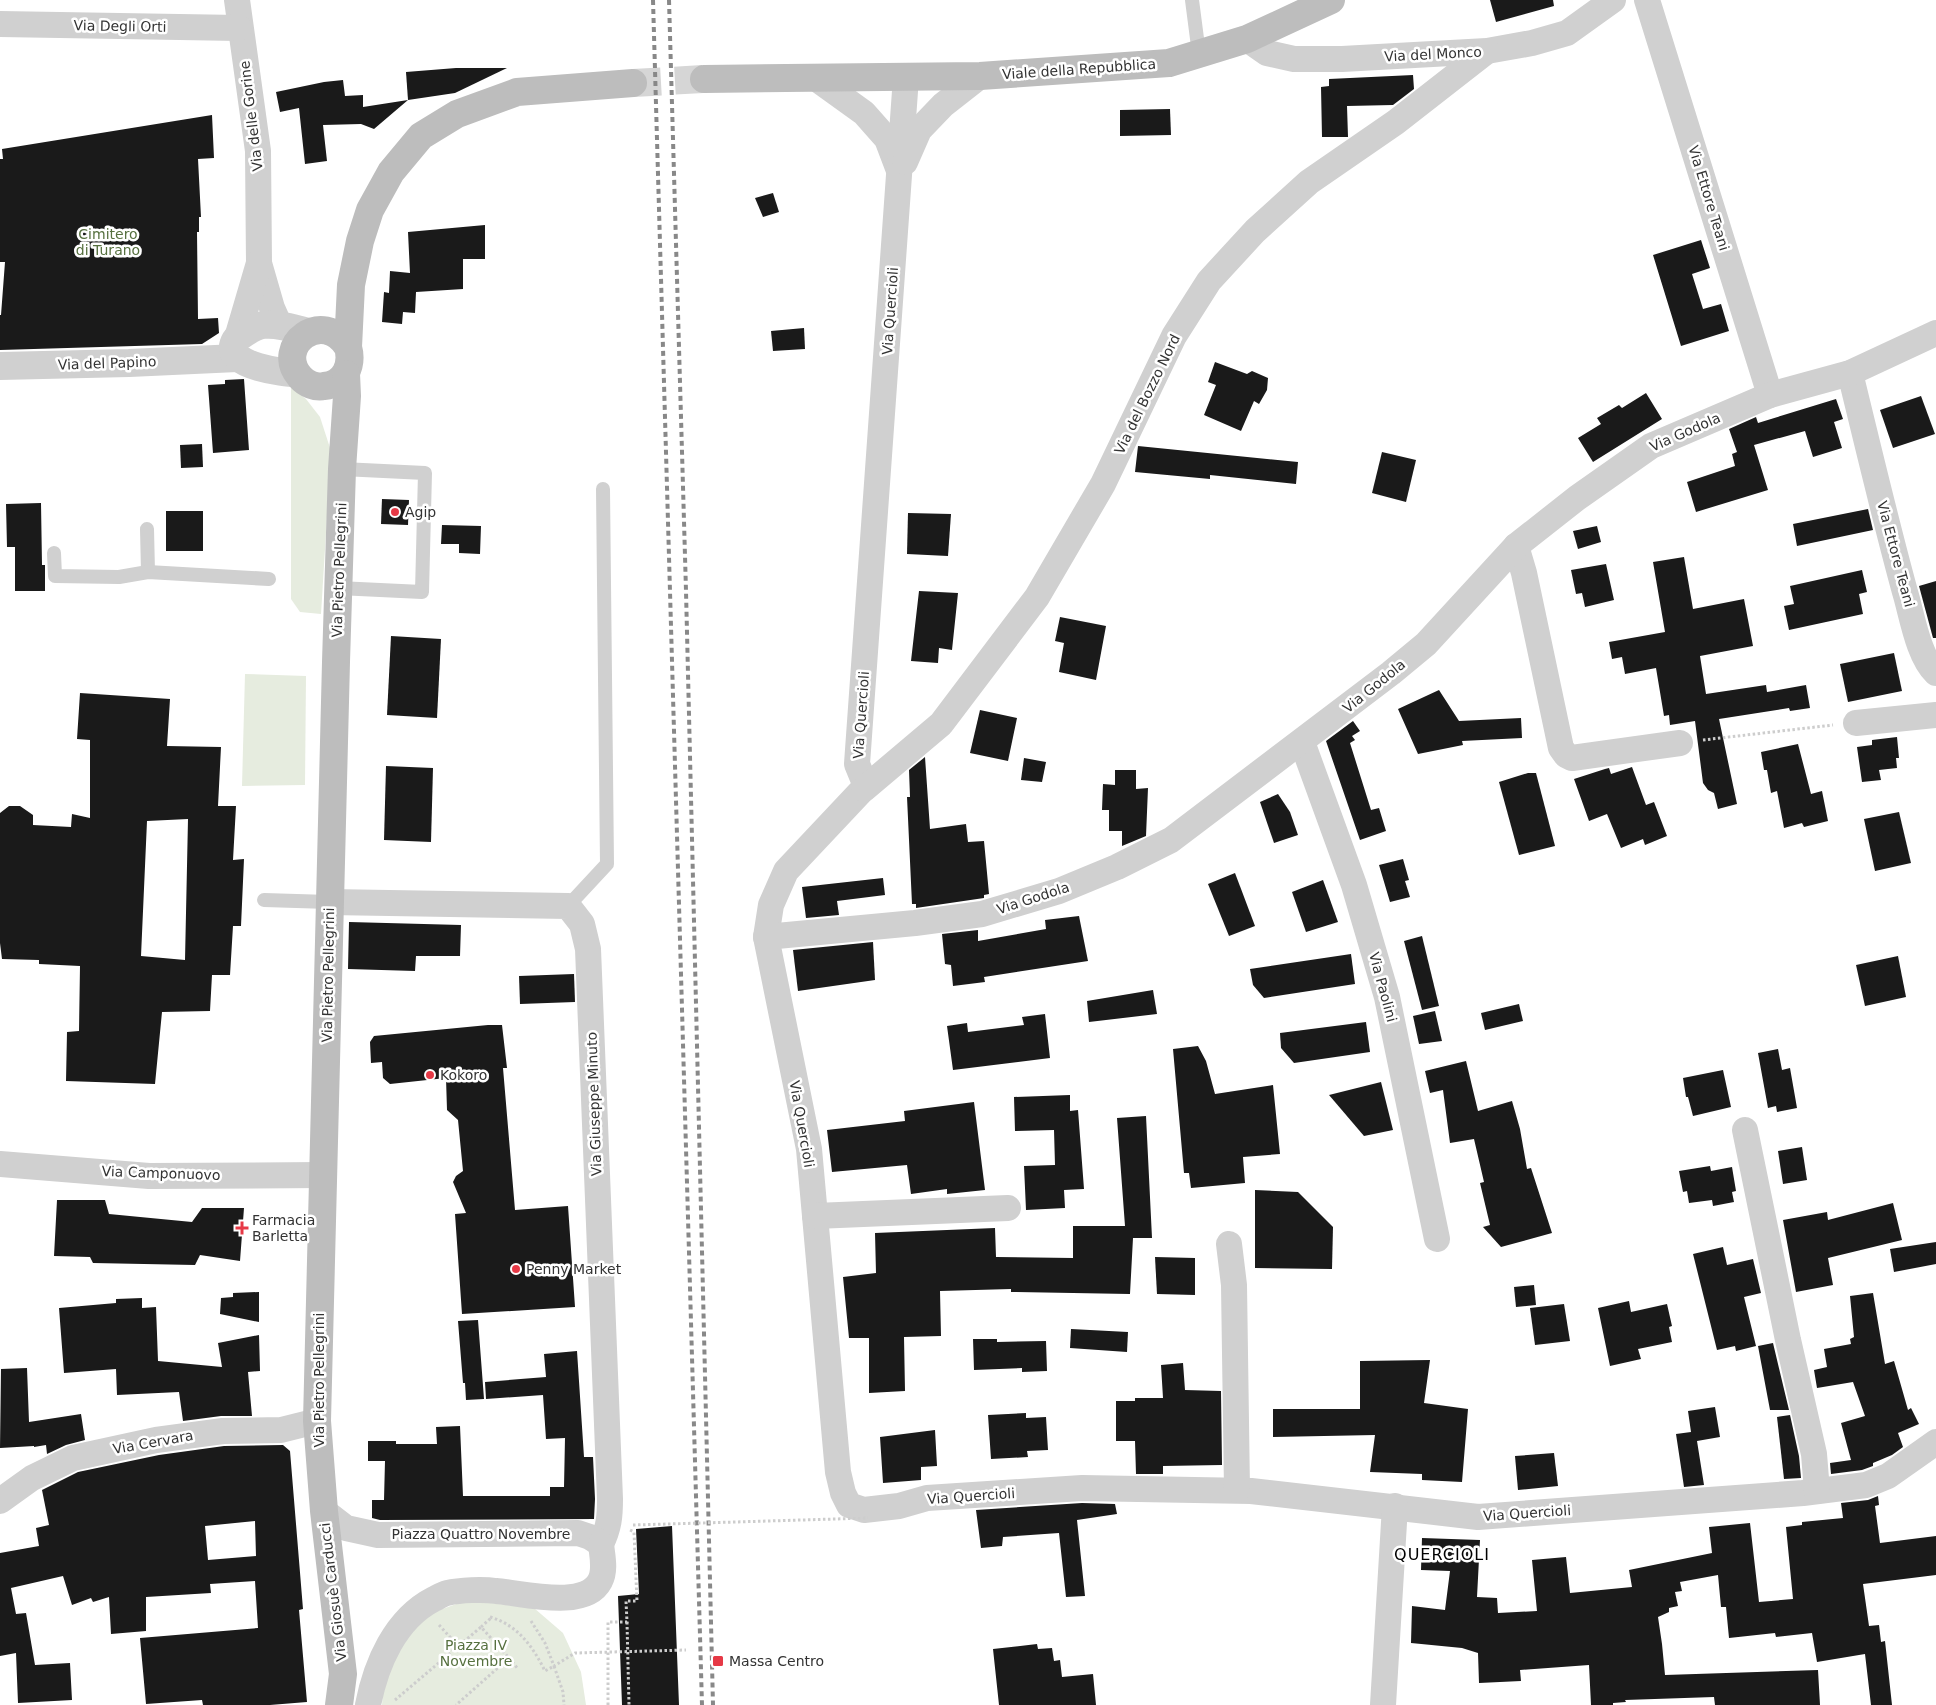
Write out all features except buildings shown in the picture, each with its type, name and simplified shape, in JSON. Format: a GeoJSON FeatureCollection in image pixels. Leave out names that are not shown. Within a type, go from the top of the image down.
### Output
{"type":"FeatureCollection","features":[{"type":"Feature","properties":{"kind":"main road","name":"Viale della Repubblica"},"geometry":{"type":"LineString","coordinates":[[814,77],[980,76],[1169,62],[1247,39],[1332,0]]}},
{"type":"Feature","properties":{"kind":"main road"},"geometry":{"type":"LineString","coordinates":[[704,79],[814,77]]}},
{"type":"Feature","properties":{"kind":"main road"},"geometry":{"type":"LineString","coordinates":[[351,285],[336,309],[296,344],[293,353],[293,363],[296,372],[302,380],[311,385],[330,386],[346,374],[350,365],[348,347],[351,285],[360,241],[370,210],[391,172],[421,136],[457,114],[518,92],[633,83]]}},
{"type":"Feature","properties":{"kind":"main road"},"geometry":{"type":"LineString","coordinates":[[314,330],[327,330],[336,333],[348,347]]}},
{"type":"Feature","properties":{"kind":"main road","name":"Via Pietro Pellegrini"},"geometry":{"type":"LineString","coordinates":[[324,1510],[317,1420],[329,902],[342,468],[347,396],[346,374]]}},
{"type":"Feature","properties":{"kind":"main road"},"geometry":{"type":"LineString","coordinates":[[321,387],[344,440]]}},
{"type":"Feature","properties":{"kind":"main road","name":"Via Giosuè Carducci"},"geometry":{"type":"LineString","coordinates":[[324,1510],[343,1674],[343,1705]]}},
{"type":"Feature","properties":{"kind":"street","name":"Via delle Gorine"},"geometry":{"type":"LineString","coordinates":[[237,0],[239,28],[258,152],[259,263]]}},
{"type":"Feature","properties":{"kind":"street","name":"Via del Monco"},"geometry":{"type":"LineString","coordinates":[[1247,39],[1267,53],[1294,60],[1487,51],[1532,43],[1567,33],[1613,0]]}},
{"type":"Feature","properties":{"kind":"street","name":"Via Ettore Teani"},"geometry":{"type":"LineString","coordinates":[[1647,0],[1770,395]]}},
{"type":"Feature","properties":{"kind":"street","name":"Via Degli Orti"},"geometry":{"type":"LineString","coordinates":[[0,24],[239,28]]}},
{"type":"Feature","properties":{"kind":"street","name":"Via del Bozzo Nord"},"geometry":{"type":"LineString","coordinates":[[864,789],[940,724],[1037,598],[1103,484],[1174,336],[1209,281],[1255,231],[1309,182],[1396,122],[1487,51]]}},
{"type":"Feature","properties":{"kind":"street","name":"Via Quercioli"},"geometry":{"type":"LineString","coordinates":[[900,174],[920,130],[944,105],[980,76]]}},
{"type":"Feature","properties":{"kind":"street"},"geometry":{"type":"LineString","coordinates":[[814,77],[864,113],[888,139],[900,174]]}},
{"type":"Feature","properties":{"kind":"street","name":"Via Quercioli"},"geometry":{"type":"LineString","coordinates":[[906,77],[858,764],[866,786],[786,870],[772,905],[766,937],[809,1149],[838,1472],[843,1493],[849,1504],[864,1510],[899,1506],[927,1498],[1082,1488],[1237,1490],[1395,1506],[1478,1517],[1817,1491],[1866,1485],[1888,1476],[1936,1442]]}},
{"type":"Feature","properties":{"kind":"street"},"geometry":{"type":"LineString","coordinates":[[259,263],[272,308],[280,326]]}},
{"type":"Feature","properties":{"kind":"street"},"geometry":{"type":"LineString","coordinates":[[230,350],[259,263]]}},
{"type":"Feature","properties":{"kind":"street"},"geometry":{"type":"LineString","coordinates":[[230,350],[250,329],[262,325],[314,330]]}},
{"type":"Feature","properties":{"kind":"street","name":"Via Godola"},"geometry":{"type":"LineString","coordinates":[[766,937],[915,923],[982,914],[1059,891],[1117,867],[1171,840],[1392,674],[1426,644],[1516,546],[1577,498],[1651,446],[1770,395],[1850,373],[1936,333]]}},
{"type":"Feature","properties":{"kind":"street"},"geometry":{"type":"LineString","coordinates":[[230,350],[246,363],[284,373],[296,372]]}},
{"type":"Feature","properties":{"kind":"street","name":"Via del Papino"},"geometry":{"type":"LineString","coordinates":[[0,366],[129,363],[230,350]]}},
{"type":"Feature","properties":{"kind":"street","name":"Via Ettore Teani"},"geometry":{"type":"LineString","coordinates":[[1850,373],[1894,550],[1921,648],[1936,673]]}},
{"type":"Feature","properties":{"kind":"street"},"geometry":{"type":"LineString","coordinates":[[1516,546],[1524,573],[1561,748],[1566,755],[1572,758],[1680,743]]}},
{"type":"Feature","properties":{"kind":"street"},"geometry":{"type":"LineString","coordinates":[[1856,723],[1936,715]]}},
{"type":"Feature","properties":{"kind":"street","name":"Via Paolini"},"geometry":{"type":"LineString","coordinates":[[1302,742],[1354,885],[1386,997],[1438,1239]]}},
{"type":"Feature","properties":{"kind":"street"},"geometry":{"type":"LineString","coordinates":[[329,902],[568,906]]}},
{"type":"Feature","properties":{"kind":"street","name":"Via Giuseppe Minuto"},"geometry":{"type":"LineString","coordinates":[[568,906],[582,924],[588,949],[610,1499],[610,1521],[601,1544]]}},
{"type":"Feature","properties":{"kind":"street"},"geometry":{"type":"LineString","coordinates":[[1745,1130],[1788,1340],[1814,1454],[1817,1491]]}},
{"type":"Feature","properties":{"kind":"street","name":"Via Camponuovo"},"geometry":{"type":"LineString","coordinates":[[0,1164],[149,1176],[323,1175]]}},
{"type":"Feature","properties":{"kind":"street"},"geometry":{"type":"LineString","coordinates":[[815,1216],[1008,1208]]}},
{"type":"Feature","properties":{"kind":"street"},"geometry":{"type":"LineString","coordinates":[[1229,1244],[1234,1285],[1237,1490]]}},
{"type":"Feature","properties":{"kind":"street","name":"Via Cervara"},"geometry":{"type":"LineString","coordinates":[[0,1501],[32,1478],[73,1458],[156,1440],[223,1430],[281,1430],[317,1420]]}},
{"type":"Feature","properties":{"kind":"street"},"geometry":{"type":"LineString","coordinates":[[1383,1705],[1395,1506]]}},
{"type":"Feature","properties":{"kind":"street","name":"Piazza Quattro Novembre"},"geometry":{"type":"LineString","coordinates":[[324,1510],[346,1528],[378,1535],[578,1533],[590,1537],[601,1544]]}},
{"type":"Feature","properties":{"kind":"street"},"geometry":{"type":"LineString","coordinates":[[368,1705],[371,1689],[383,1654],[400,1628],[420,1606],[446,1593],[494,1590],[554,1598],[580,1597],[592,1591],[600,1581],[603,1568],[601,1544]]}},
{"type":"Feature","properties":{"kind":"lane"},"geometry":{"type":"LineString","coordinates":[[1192,0],[1199,54]]}},
{"type":"Feature","properties":{"kind":"lane"},"geometry":{"type":"LineString","coordinates":[[338,588],[422,592],[425,473],[342,468]]}},
{"type":"Feature","properties":{"kind":"lane"},"geometry":{"type":"LineString","coordinates":[[568,906],[607,864],[603,489]]}},
{"type":"Feature","properties":{"kind":"lane"},"geometry":{"type":"LineString","coordinates":[[146,528],[148,572]]}},
{"type":"Feature","properties":{"kind":"lane"},"geometry":{"type":"LineString","coordinates":[[54,552],[55,576],[120,578],[148,572],[269,579]]}},
{"type":"Feature","properties":{"kind":"lane"},"geometry":{"type":"LineString","coordinates":[[264,900],[329,902]]}},
{"type":"Feature","properties":{"kind":"path"},"geometry":{"type":"LineString","coordinates":[[1680,743],[1856,723]]}},
{"type":"Feature","properties":{"kind":"path"},"geometry":{"type":"LineString","coordinates":[[629,1705],[626,1601],[637,1601],[634,1532],[629,1527],[668,1524],[868,1518]]}},
{"type":"Feature","properties":{"kind":"path"},"geometry":{"type":"LineString","coordinates":[[482,1616],[491,1617],[511,1627],[524,1638],[536,1654],[545,1671],[575,1653],[686,1650]]}},
{"type":"Feature","properties":{"kind":"path"},"geometry":{"type":"LineString","coordinates":[[392,1694],[391,1704],[491,1617]]}},
{"type":"Feature","properties":{"kind":"path"},"geometry":{"type":"LineString","coordinates":[[444,1619],[437,1622],[458,1647]]}},
{"type":"Feature","properties":{"kind":"path"},"geometry":{"type":"LineString","coordinates":[[530,1620],[545,1643],[563,1692],[564,1705]]}},
{"type":"Feature","properties":{"kind":"path"},"geometry":{"type":"LineString","coordinates":[[608,1705],[608,1622],[627,1622]]}},
{"type":"Feature","properties":{"kind":"path"},"geometry":{"type":"LineString","coordinates":[[481,1627],[518,1669]]}},
{"type":"Feature","properties":{"kind":"path"},"geometry":{"type":"LineString","coordinates":[[456,1705],[509,1658]]}},
{"type":"Feature","properties":{"kind":"green space"},"geometry":{"type":"Polygon","coordinates":[[[291,387],[306,399],[320,417],[331,451],[321,614],[300,612],[291,599],[291,387]]]}},
{"type":"Feature","properties":{"kind":"green space"},"geometry":{"type":"Polygon","coordinates":[[[245,674],[306,676],[305,785],[242,786],[245,674]]]}},
{"type":"Feature","properties":{"kind":"green space","name":"Piazza IV Novembre"},"geometry":{"type":"Polygon","coordinates":[[[470,1599],[534,1608],[563,1633],[581,1672],[586,1705],[382,1705],[384,1681],[399,1643],[426,1615],[470,1599]]]}},
{"type":"Feature","properties":{"kind":"tunnel"},"geometry":{"type":"LineString","coordinates":[[633,83],[704,79]]}},
{"type":"Feature","properties":{"kind":"railway"},"geometry":{"type":"LineString","coordinates":[[653,0],[702,1705]]}},
{"type":"Feature","properties":{"kind":"railway"},"geometry":{"type":"LineString","coordinates":[[669,0],[686,591],[713,1705]]}},
{"type":"Feature","properties":{"kind":"place","name":"Agip"},"geometry":{"type":"Point","coordinates":[395,512]}},
{"type":"Feature","properties":{"kind":"place","name":"Kokoro"},"geometry":{"type":"Point","coordinates":[430,1075]}},
{"type":"Feature","properties":{"kind":"place","name":"Farmacia Barletta"},"geometry":{"type":"Point","coordinates":[242,1228]}},
{"type":"Feature","properties":{"kind":"place","name":"Penny Market"},"geometry":{"type":"Point","coordinates":[516,1269]}},
{"type":"Feature","properties":{"kind":"place","name":"Massa Centro"},"geometry":{"type":"Point","coordinates":[718,1661]}},
{"type":"Feature","properties":{"kind":"district","name":"QUERCIOLI"},"geometry":{"type":"Point","coordinates":[1442,1554]}},
{"type":"Feature","properties":{"kind":"park label","name":"Cimitero di Turano"},"geometry":{"type":"Point","coordinates":[108,242]}}]}
